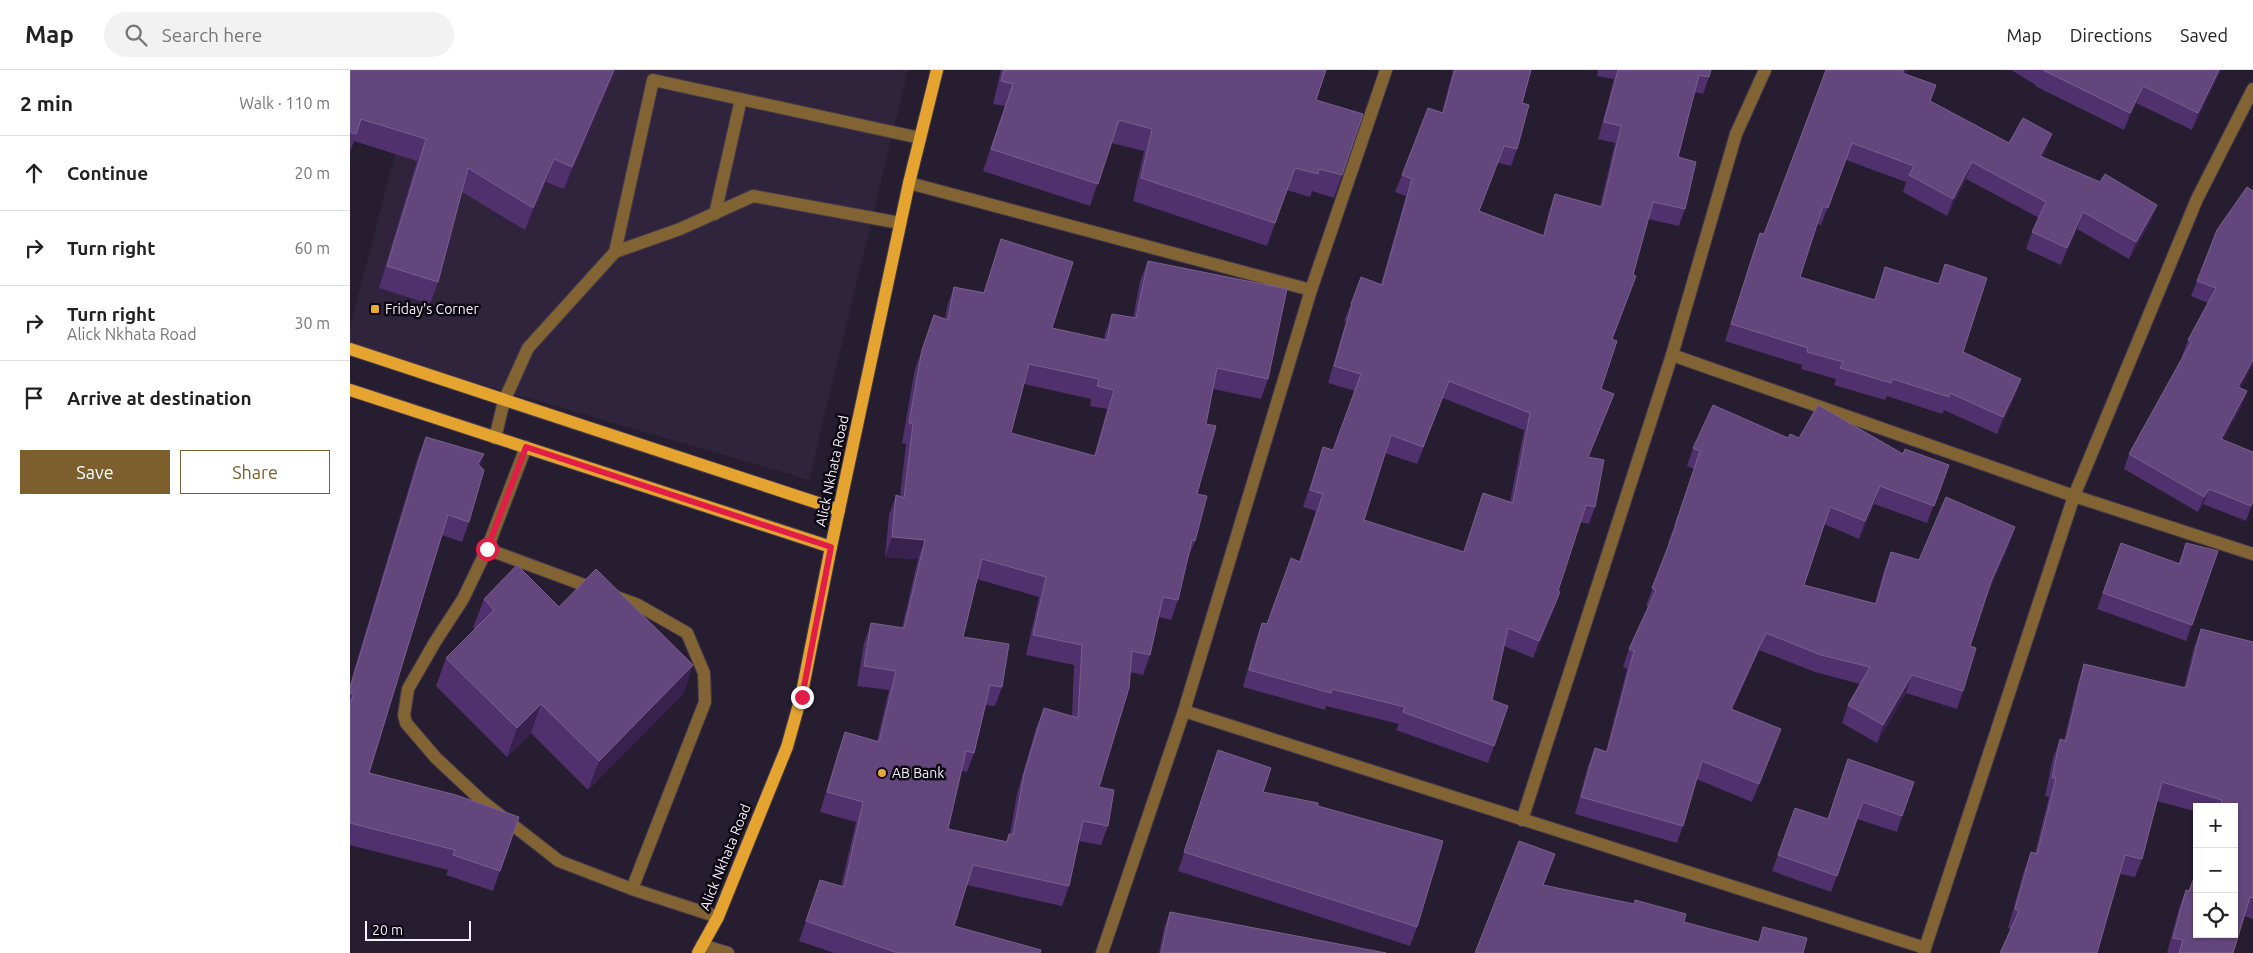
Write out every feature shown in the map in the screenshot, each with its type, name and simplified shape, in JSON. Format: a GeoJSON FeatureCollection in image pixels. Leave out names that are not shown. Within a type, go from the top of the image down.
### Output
{"type":"FeatureCollection","features":[{"type":"Feature","properties":{"kind":"main road","name":"Alick Nkhata Road"},"geometry":{"type":"LineString","coordinates":[[700,949],[718,917],[786,747],[802,697],[831,547],[900,223],[937,70]]}},
{"type":"Feature","properties":{"kind":"main road"},"geometry":{"type":"LineString","coordinates":[[350,349],[839,510]]}},
{"type":"Feature","properties":{"kind":"main road"},"geometry":{"type":"LineString","coordinates":[[350,390],[831,547]]}},
{"type":"Feature","properties":{"kind":"street"},"geometry":{"type":"LineString","coordinates":[[1102,953],[1184,711],[1311,290],[1386,70]]}},
{"type":"Feature","properties":{"kind":"street"},"geometry":{"type":"LineString","coordinates":[[1522,820],[1672,355],[1736,134],[1765,70]]}},
{"type":"Feature","properties":{"kind":"street"},"geometry":{"type":"LineString","coordinates":[[614,252],[653,80],[920,138]]}},
{"type":"Feature","properties":{"kind":"street"},"geometry":{"type":"LineString","coordinates":[[1184,711],[1924,950],[2074,496],[2197,199],[2253,89]]}},
{"type":"Feature","properties":{"kind":"street"},"geometry":{"type":"LineString","coordinates":[[715,214],[741,99]]}},
{"type":"Feature","properties":{"kind":"street"},"geometry":{"type":"LineString","coordinates":[[909,183],[1311,290]]}},
{"type":"Feature","properties":{"kind":"street"},"geometry":{"type":"LineString","coordinates":[[495,438],[504,401],[528,348],[614,252],[715,214],[753,196],[900,223]]}},
{"type":"Feature","properties":{"kind":"street"},"geometry":{"type":"LineString","coordinates":[[1672,355],[2074,496],[2253,554]]}},
{"type":"Feature","properties":{"kind":"street"},"geometry":{"type":"LineString","coordinates":[[526,447],[487,549],[463,599],[408,689],[404,715],[406,724],[436,758],[482,802],[545,851],[571,867],[718,917]]}},
{"type":"Feature","properties":{"kind":"street"},"geometry":{"type":"LineString","coordinates":[[487,549],[638,605],[687,633],[704,673],[705,702],[632,889]]}},
{"type":"Feature","properties":{"kind":"street"},"geometry":{"type":"LineString","coordinates":[[700,949],[728,953]]}},
{"type":"Feature","properties":{"kind":"shaded area"},"geometry":{"type":"Polygon","coordinates":[[[417,70],[908,70],[809,480],[350,346],[350,327],[417,70]]]}},
{"type":"Feature","properties":{"kind":"building"},"geometry":{"type":"Polygon","coordinates":[[[350,70],[614,70],[572,167],[554,159],[533,208],[468,168],[438,282],[387,266],[426,139],[361,119],[356,134],[350,132],[350,70]]]}},
{"type":"Feature","properties":{"kind":"building"},"geometry":{"type":"Polygon","coordinates":[[[1004,70],[1326,70],[1316,100],[1363,114],[1342,175],[1319,169],[1318,174],[1295,168],[1275,223],[1141,178],[1152,129],[1119,120],[1098,184],[991,149],[1013,84],[1001,81],[1004,70]]]}},
{"type":"Feature","properties":{"kind":"building"},"geometry":{"type":"Polygon","coordinates":[[[1455,70],[1531,70],[1522,103],[1529,105],[1517,149],[1504,146],[1479,211],[1544,236],[1555,194],[1602,207],[1621,126],[1604,122],[1618,70],[1711,70],[1709,77],[1699,75],[1678,157],[1696,162],[1685,209],[1653,202],[1633,275],[1636,276],[1612,339],[1617,341],[1601,389],[1614,394],[1588,457],[1604,460],[1595,507],[1586,505],[1558,591],[1560,592],[1539,641],[1508,628],[1492,700],[1508,706],[1494,746],[1403,712],[1405,707],[1332,689],[1331,693],[1249,670],[1262,623],[1267,624],[1291,558],[1300,562],[1323,494],[1310,490],[1323,447],[1333,450],[1361,374],[1334,366],[1351,304],[1361,277],[1382,285],[1412,179],[1402,175],[1428,108],[1443,113],[1455,70]],[[1449,381],[1423,447],[1391,435],[1364,520],[1464,552],[1483,493],[1513,503],[1530,413],[1449,381]]]}},
{"type":"Feature","properties":{"kind":"building"},"geometry":{"type":"Polygon","coordinates":[[[1826,70],[1904,70],[1902,73],[1936,85],[1930,101],[2009,143],[2023,118],[2052,134],[2040,156],[2100,182],[2105,174],[2157,205],[2136,242],[2083,212],[2067,248],[2032,232],[2046,202],[1972,162],[1953,199],[1909,175],[1914,166],[1852,143],[1828,208],[1823,206],[1800,277],[1875,300],[1885,267],[1939,284],[1945,264],[1987,278],[1963,352],[2021,379],[2003,417],[1950,393],[1949,397],[1893,379],[1891,383],[1840,368],[1843,362],[1807,352],[1808,348],[1731,324],[1760,233],[1764,234],[1826,70]]]}},
{"type":"Feature","properties":{"kind":"building"},"geometry":{"type":"Polygon","coordinates":[[[2043,70],[2219,70],[2198,113],[2143,86],[2130,113],[2043,70]]]}},
{"type":"Feature","properties":{"kind":"building"},"geometry":{"type":"Polygon","coordinates":[[[2247,187],[2253,191],[2253,360],[2238,387],[2247,391],[2221,439],[2253,452],[2253,501],[2251,506],[2209,489],[2204,497],[2129,454],[2191,342],[2188,340],[2216,288],[2197,281],[2217,230],[2247,187]]]}},
{"type":"Feature","properties":{"kind":"building"},"geometry":{"type":"Polygon","coordinates":[[[1001,239],[1073,262],[1052,328],[1107,340],[1112,314],[1136,318],[1148,261],[1287,289],[1268,379],[1217,368],[1206,424],[1216,426],[1197,494],[1207,496],[1195,541],[1192,540],[1178,600],[1163,597],[1150,655],[1132,651],[1129,688],[1099,787],[1114,790],[1108,826],[1083,821],[1069,886],[973,865],[954,926],[1041,950],[1040,953],[898,953],[806,921],[820,880],[844,887],[863,802],[827,792],[845,732],[879,742],[896,671],[864,666],[871,623],[904,628],[925,540],[892,537],[896,495],[904,498],[913,424],[909,423],[922,350],[934,315],[948,320],[954,287],[984,293],[1001,239]],[[1029,364],[1011,433],[1095,456],[1114,390],[1097,386],[1099,379],[1029,364]],[[982,559],[963,637],[1009,644],[1002,687],[990,685],[974,753],[966,751],[948,829],[1007,842],[1009,834],[1013,835],[1024,774],[1044,708],[1078,718],[1082,645],[1033,635],[1046,577],[982,559]]]}},
{"type":"Feature","properties":{"kind":"building"},"geometry":{"type":"Polygon","coordinates":[[[1713,405],[1788,438],[1790,434],[1799,438],[1818,405],[1903,454],[1905,449],[1949,465],[1934,506],[1880,486],[1865,521],[1830,507],[1804,585],[1876,604],[1891,552],[1919,560],[1946,497],[2015,527],[1991,582],[1970,646],[1976,648],[1963,691],[1912,675],[1883,725],[1848,705],[1870,667],[1821,655],[1766,633],[1731,709],[1781,729],[1759,784],[1702,761],[1683,826],[1581,797],[1595,748],[1607,752],[1634,651],[1629,649],[1656,590],[1652,588],[1676,526],[1700,451],[1693,448],[1713,405]]]}},
{"type":"Feature","properties":{"kind":"building"},"geometry":{"type":"Polygon","coordinates":[[[426,437],[484,454],[478,464],[484,470],[469,522],[448,515],[369,773],[456,795],[519,817],[500,871],[453,855],[455,850],[350,823],[350,703],[354,694],[350,693],[350,688],[426,437]]]}},
{"type":"Feature","properties":{"kind":"building"},"geometry":{"type":"Polygon","coordinates":[[[2121,543],[2180,564],[2186,543],[2218,551],[2192,625],[2103,593],[2121,543]]]}},
{"type":"Feature","properties":{"kind":"building"},"geometry":{"type":"Polygon","coordinates":[[[517,565],[559,607],[596,569],[693,665],[599,761],[541,704],[517,728],[446,658],[494,610],[484,599],[517,565]]]}},
{"type":"Feature","properties":{"kind":"building"},"geometry":{"type":"Polygon","coordinates":[[[2201,629],[2253,642],[2253,898],[2250,897],[2238,937],[2238,803],[2221,803],[2222,800],[2162,782],[2142,859],[2125,855],[2097,953],[2000,953],[2019,911],[2015,909],[2031,852],[2037,854],[2056,778],[2052,778],[2060,739],[2066,741],[2084,664],[2186,688],[2201,629]]]}},
{"type":"Feature","properties":{"kind":"building"},"geometry":{"type":"Polygon","coordinates":[[[1218,750],[1271,768],[1263,792],[1318,803],[1318,806],[1443,841],[1417,927],[1184,852],[1218,750]]]}},
{"type":"Feature","properties":{"kind":"building"},"geometry":{"type":"Polygon","coordinates":[[[1848,759],[1914,782],[1902,816],[1863,802],[1837,876],[1778,855],[1795,808],[1828,819],[1848,759]]]}},
{"type":"Feature","properties":{"kind":"building"},"geometry":{"type":"Polygon","coordinates":[[[1519,841],[1555,854],[1543,885],[1634,904],[1635,900],[1686,914],[1684,922],[1759,942],[1763,927],[1807,938],[1803,953],[1475,953],[1519,841]]]}},
{"type":"Feature","properties":{"kind":"building"},"geometry":{"type":"Polygon","coordinates":[[[2193,880],[2193,938],[2238,938],[2233,953],[2179,953],[2183,940],[2173,938],[2186,890],[2189,891],[2193,880]]]}},
{"type":"Feature","properties":{"kind":"building"},"geometry":{"type":"Polygon","coordinates":[[[1170,912],[1386,953],[1161,953],[1170,912]]]}},
{"type":"Feature","properties":{"kind":"place","name":"Friday's Corner"},"geometry":{"type":"Point","coordinates":[375,309]}},
{"type":"Feature","properties":{"kind":"place","name":"AB Bank"},"geometry":{"type":"Point","coordinates":[882,773]}},
{"type":"Feature","properties":{"kind":"route"},"geometry":{"type":"LineString","coordinates":[[487,549],[526,447],[831,547],[802,697]]}}]}
